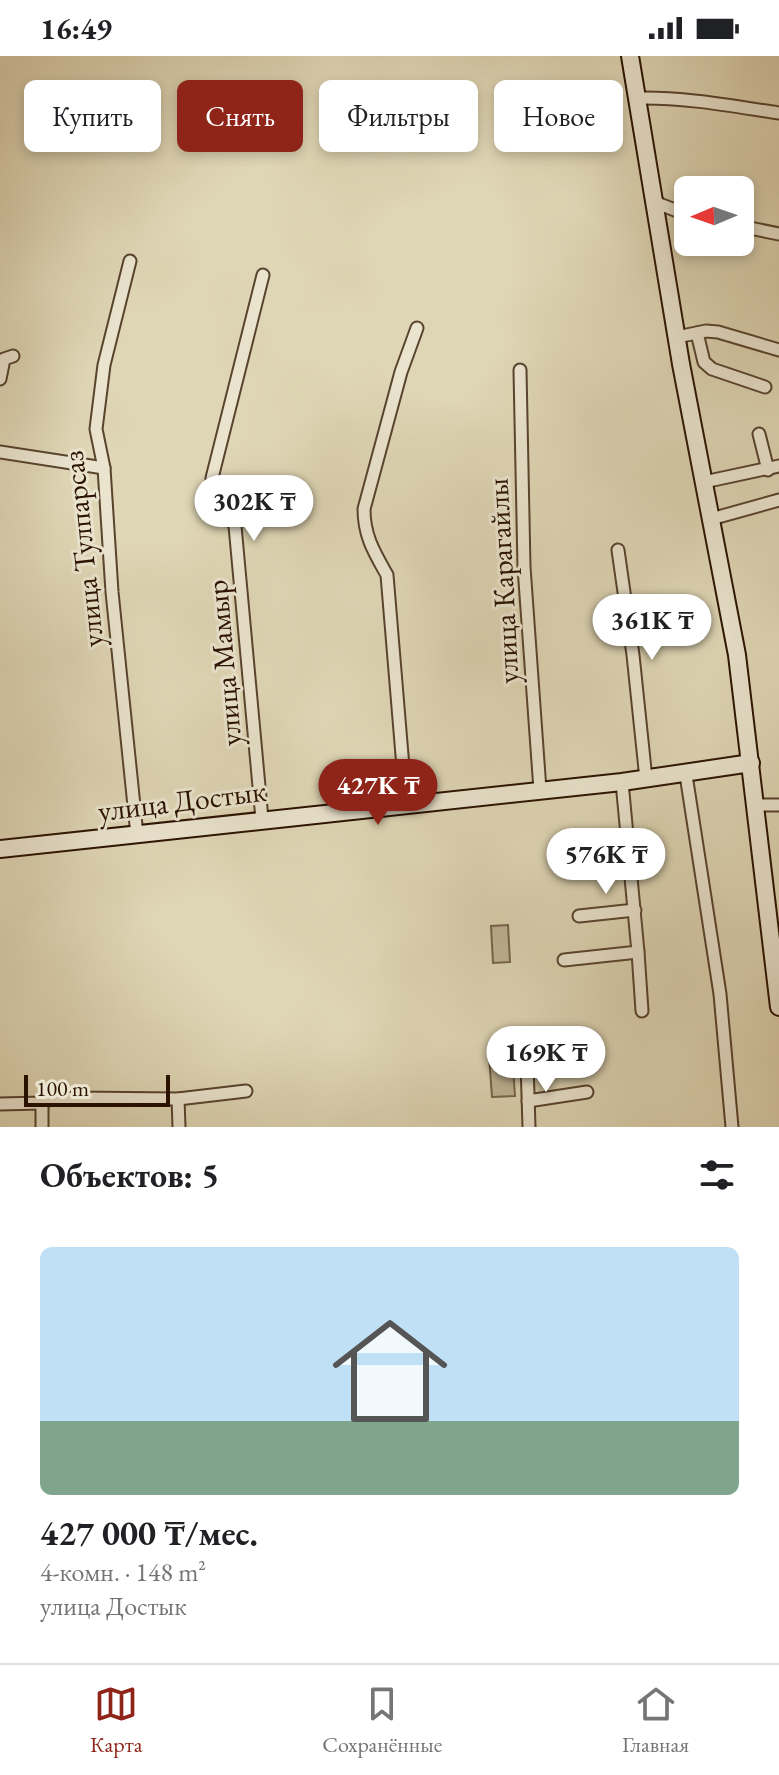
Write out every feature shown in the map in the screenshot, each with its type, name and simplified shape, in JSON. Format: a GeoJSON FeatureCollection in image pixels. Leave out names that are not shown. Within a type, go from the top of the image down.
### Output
{"type":"FeatureCollection","features":[{"type":"Feature","properties":{"kind":"main road"},"geometry":{"type":"LineString","coordinates":[[630,56],[677,337],[737,655],[756,805],[772,884],[779,1007]]}},
{"type":"Feature","properties":{"kind":"main road","name":"улица Достык"},"geometry":{"type":"LineString","coordinates":[[0,849],[686,775],[751,763]]}},
{"type":"Feature","properties":{"kind":"street"},"geometry":{"type":"LineString","coordinates":[[637,98],[705,102],[779,113]]}},
{"type":"Feature","properties":{"kind":"street"},"geometry":{"type":"LineString","coordinates":[[654,202],[674,210]]}},
{"type":"Feature","properties":{"kind":"street"},"geometry":{"type":"LineString","coordinates":[[754,229],[779,234]]}},
{"type":"Feature","properties":{"kind":"street","name":"улица Тулпарсаз"},"geometry":{"type":"LineString","coordinates":[[130,261],[104,365],[97,440],[104,468],[112,592],[137,835]]}},
{"type":"Feature","properties":{"kind":"street","name":"улица Мамыр"},"geometry":{"type":"LineString","coordinates":[[262,819],[235,526],[214,490],[212,478],[263,275]]}},
{"type":"Feature","properties":{"kind":"street"},"geometry":{"type":"LineString","coordinates":[[406,803],[387,575],[369,543],[364,528],[364,509],[397,385],[417,328]]}},
{"type":"Feature","properties":{"kind":"street"},"geometry":{"type":"LineString","coordinates":[[677,337],[718,332],[779,350]]}},
{"type":"Feature","properties":{"kind":"street"},"geometry":{"type":"LineString","coordinates":[[697,333],[704,362],[712,369],[765,387]]}},
{"type":"Feature","properties":{"kind":"street"},"geometry":{"type":"LineString","coordinates":[[0,379],[4,359],[13,356]]}},
{"type":"Feature","properties":{"kind":"street","name":"улица Карагайлы"},"geometry":{"type":"LineString","coordinates":[[520,370],[524,567],[540,790]]}},
{"type":"Feature","properties":{"kind":"street"},"geometry":{"type":"LineString","coordinates":[[704,482],[773,468],[759,434]]}},
{"type":"Feature","properties":{"kind":"street"},"geometry":{"type":"LineString","coordinates":[[0,452],[104,468]]}},
{"type":"Feature","properties":{"kind":"street"},"geometry":{"type":"LineString","coordinates":[[711,519],[779,500]]}},
{"type":"Feature","properties":{"kind":"street"},"geometry":{"type":"LineString","coordinates":[[618,550],[646,779]]}},
{"type":"Feature","properties":{"kind":"street"},"geometry":{"type":"LineString","coordinates":[[686,775],[724,1025],[732,1127]]}},
{"type":"Feature","properties":{"kind":"street"},"geometry":{"type":"LineString","coordinates":[[622,782],[642,1011]]}},
{"type":"Feature","properties":{"kind":"street"},"geometry":{"type":"LineString","coordinates":[[756,805],[779,805]]}},
{"type":"Feature","properties":{"kind":"street"},"geometry":{"type":"LineString","coordinates":[[579,916],[635,910]]}},
{"type":"Feature","properties":{"kind":"street"},"geometry":{"type":"LineString","coordinates":[[564,960],[638,952]]}},
{"type":"Feature","properties":{"kind":"street"},"geometry":{"type":"LineString","coordinates":[[527,1062],[529,1127]]}},
{"type":"Feature","properties":{"kind":"street"},"geometry":{"type":"LineString","coordinates":[[0,1104],[75,1098],[178,1099],[246,1091]]}},
{"type":"Feature","properties":{"kind":"street"},"geometry":{"type":"LineString","coordinates":[[528,1101],[587,1092]]}},
{"type":"Feature","properties":{"kind":"street"},"geometry":{"type":"LineString","coordinates":[[178,1099],[179,1127]]}},
{"type":"Feature","properties":{"kind":"street"},"geometry":{"type":"LineString","coordinates":[[42,1103],[42,1127]]}},
{"type":"Feature","properties":{"kind":"shaded area"},"geometry":{"type":"Polygon","coordinates":[[[508,925],[510,962],[493,963],[491,926],[508,925]]]}},
{"type":"Feature","properties":{"kind":"shaded area"},"geometry":{"type":"Polygon","coordinates":[[[512,1055],[515,1096],[492,1097],[489,1056],[512,1055]]]}}]}
